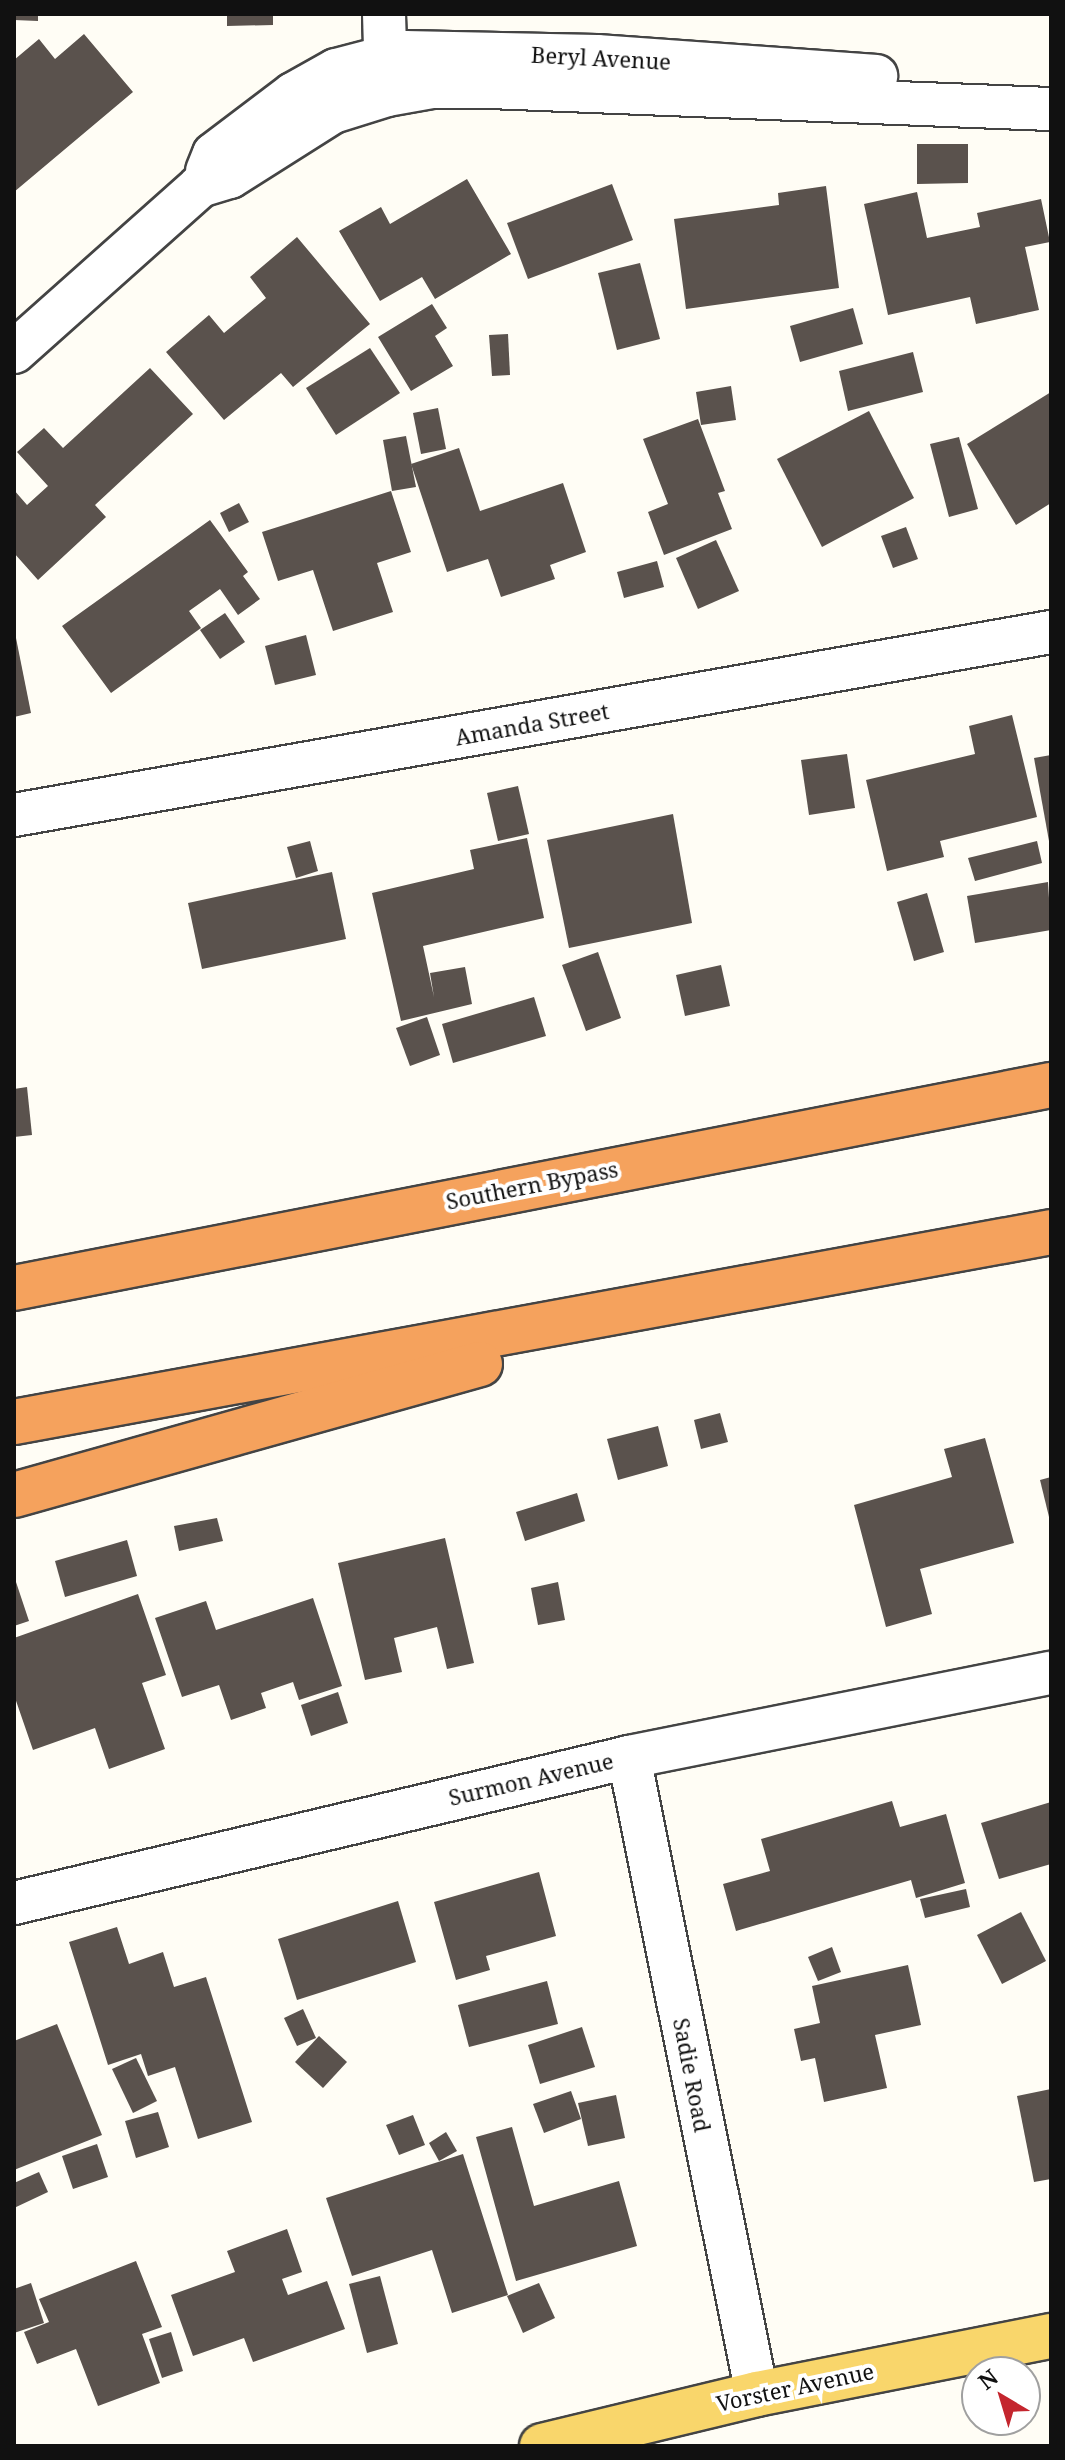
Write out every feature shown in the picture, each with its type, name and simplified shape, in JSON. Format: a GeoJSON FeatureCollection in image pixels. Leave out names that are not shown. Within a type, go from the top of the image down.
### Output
{"type":"FeatureCollection","features":[{"type":"Feature","properties":{"kind":"highway","name":"Southern Bypass"},"geometry":{"type":"LineString","coordinates":[[14,1288],[1051,1085]]}},
{"type":"Feature","properties":{"kind":"highway"},"geometry":{"type":"LineString","coordinates":[[14,1422],[725,1295],[1051,1232]]}},
{"type":"Feature","properties":{"kind":"highway"},"geometry":{"type":"LineString","coordinates":[[14,1275],[58,1279]]}},
{"type":"Feature","properties":{"kind":"highway"},"geometry":{"type":"LineString","coordinates":[[14,1495],[725,1295]]}},
{"type":"Feature","properties":{"kind":"main road","name":"Vorster Avenue"},"geometry":{"type":"LineString","coordinates":[[542,2446],[757,2394],[1051,2336]]}},
{"type":"Feature","properties":{"kind":"street"},"geometry":{"type":"LineString","coordinates":[[384,14],[385,75]]}},
{"type":"Feature","properties":{"kind":"street","name":"Beryl Avenue"},"geometry":{"type":"LineString","coordinates":[[432,50],[1051,109]]}},
{"type":"Feature","properties":{"kind":"street","name":"Beryl Avenue"},"geometry":{"type":"LineString","coordinates":[[14,352],[200,186],[214,154],[260,116],[336,70],[385,75],[432,50],[597,56],[1051,88]]}},
{"type":"Feature","properties":{"kind":"street","name":"Amanda Street"},"geometry":{"type":"LineString","coordinates":[[14,815],[1051,632]]}},
{"type":"Feature","properties":{"kind":"street","name":"Surmon Avenue"},"geometry":{"type":"LineString","coordinates":[[14,1903],[629,1757],[1051,1673]]}},
{"type":"Feature","properties":{"kind":"street","name":"Sadie Road"},"geometry":{"type":"LineString","coordinates":[[629,1757],[757,2394]]}},
{"type":"Feature","properties":{"kind":"building"},"geometry":{"type":"Polygon","coordinates":[[[14,14],[38,14],[38,21],[14,20],[14,14]]]}},
{"type":"Feature","properties":{"kind":"building"},"geometry":{"type":"Polygon","coordinates":[[[227,14],[273,14],[273,25],[227,26],[227,14]]]}},
{"type":"Feature","properties":{"kind":"building"},"geometry":{"type":"Polygon","coordinates":[[[84,34],[133,92],[14,192],[14,60],[39,39],[55,59],[84,34]]]}},
{"type":"Feature","properties":{"kind":"building"},"geometry":{"type":"Polygon","coordinates":[[[917,144],[968,144],[968,183],[917,184],[917,144]]]}},
{"type":"Feature","properties":{"kind":"building"},"geometry":{"type":"Polygon","coordinates":[[[467,179],[511,254],[435,299],[422,277],[380,301],[339,231],[381,207],[390,224],[467,179]]]}},
{"type":"Feature","properties":{"kind":"building"},"geometry":{"type":"Polygon","coordinates":[[[612,184],[633,240],[528,279],[507,223],[612,184]]]}},
{"type":"Feature","properties":{"kind":"building"},"geometry":{"type":"Polygon","coordinates":[[[826,186],[839,288],[686,309],[674,219],[779,205],[778,193],[826,186]]]}},
{"type":"Feature","properties":{"kind":"building"},"geometry":{"type":"Polygon","coordinates":[[[917,192],[927,238],[980,227],[977,213],[1041,199],[1050,242],[1025,247],[1039,310],[976,324],[970,297],[888,315],[864,204],[917,192]]]}},
{"type":"Feature","properties":{"kind":"building"},"geometry":{"type":"Polygon","coordinates":[[[297,237],[370,324],[293,387],[281,373],[224,420],[166,352],[209,315],[224,333],[266,298],[250,277],[297,237]]]}},
{"type":"Feature","properties":{"kind":"building"},"geometry":{"type":"Polygon","coordinates":[[[640,263],[660,339],[617,350],[598,273],[640,263]]]}},
{"type":"Feature","properties":{"kind":"building"},"geometry":{"type":"Polygon","coordinates":[[[432,304],[447,328],[435,336],[453,366],[411,391],[378,337],[432,304]]]}},
{"type":"Feature","properties":{"kind":"building"},"geometry":{"type":"Polygon","coordinates":[[[853,308],[863,344],[800,362],[790,326],[853,308]]]}},
{"type":"Feature","properties":{"kind":"building"},"geometry":{"type":"Polygon","coordinates":[[[508,334],[510,375],[492,376],[489,335],[508,334]]]}},
{"type":"Feature","properties":{"kind":"building"},"geometry":{"type":"Polygon","coordinates":[[[370,348],[400,393],[336,435],[306,388],[370,348]]]}},
{"type":"Feature","properties":{"kind":"building"},"geometry":{"type":"Polygon","coordinates":[[[913,352],[923,392],[848,411],[839,371],[913,352]]]}},
{"type":"Feature","properties":{"kind":"building"},"geometry":{"type":"Polygon","coordinates":[[[150,368],[193,414],[95,505],[106,517],[38,580],[14,553],[14,490],[27,505],[48,486],[17,452],[44,428],[63,448],[150,368]]]}},
{"type":"Feature","properties":{"kind":"building"},"geometry":{"type":"Polygon","coordinates":[[[731,386],[736,420],[701,425],[696,392],[731,386]]]}},
{"type":"Feature","properties":{"kind":"building"},"geometry":{"type":"Polygon","coordinates":[[[1051,392],[1051,503],[1016,525],[967,444],[1051,392]]]}},
{"type":"Feature","properties":{"kind":"building"},"geometry":{"type":"Polygon","coordinates":[[[438,408],[446,449],[421,454],[413,413],[438,408]]]}},
{"type":"Feature","properties":{"kind":"building"},"geometry":{"type":"Polygon","coordinates":[[[869,411],[914,498],[822,547],[777,459],[869,411]]]}},
{"type":"Feature","properties":{"kind":"building"},"geometry":{"type":"Polygon","coordinates":[[[698,419],[725,491],[718,493],[732,529],[664,555],[648,512],[668,504],[643,439],[698,419]]]}},
{"type":"Feature","properties":{"kind":"building"},"geometry":{"type":"Polygon","coordinates":[[[406,436],[416,487],[392,491],[383,440],[406,436]]]}},
{"type":"Feature","properties":{"kind":"building"},"geometry":{"type":"Polygon","coordinates":[[[959,437],[978,509],[949,517],[930,444],[959,437]]]}},
{"type":"Feature","properties":{"kind":"building"},"geometry":{"type":"Polygon","coordinates":[[[459,448],[480,511],[563,483],[586,552],[550,565],[555,579],[501,597],[488,559],[447,572],[411,464],[459,448]]]}},
{"type":"Feature","properties":{"kind":"building"},"geometry":{"type":"Polygon","coordinates":[[[391,491],[411,552],[377,563],[393,612],[333,631],[313,570],[278,581],[262,532],[391,491]]]}},
{"type":"Feature","properties":{"kind":"building"},"geometry":{"type":"Polygon","coordinates":[[[239,503],[249,522],[229,532],[220,513],[239,503]]]}},
{"type":"Feature","properties":{"kind":"building"},"geometry":{"type":"Polygon","coordinates":[[[210,520],[248,572],[243,576],[260,599],[238,615],[220,589],[189,611],[201,628],[111,693],[62,626],[210,520]]]}},
{"type":"Feature","properties":{"kind":"building"},"geometry":{"type":"Polygon","coordinates":[[[906,527],[918,559],[893,568],[881,536],[906,527]]]}},
{"type":"Feature","properties":{"kind":"building"},"geometry":{"type":"Polygon","coordinates":[[[716,540],[739,591],[698,609],[676,558],[716,540]]]}},
{"type":"Feature","properties":{"kind":"building"},"geometry":{"type":"Polygon","coordinates":[[[657,561],[664,587],[624,598],[617,572],[657,561]]]}},
{"type":"Feature","properties":{"kind":"building"},"geometry":{"type":"Polygon","coordinates":[[[225,613],[245,642],[220,659],[200,630],[225,613]]]}},
{"type":"Feature","properties":{"kind":"building"},"geometry":{"type":"Polygon","coordinates":[[[14,634],[31,713],[14,717],[14,634]]]}},
{"type":"Feature","properties":{"kind":"building"},"geometry":{"type":"Polygon","coordinates":[[[306,635],[316,675],[275,685],[265,646],[306,635]]]}},
{"type":"Feature","properties":{"kind":"building"},"geometry":{"type":"Polygon","coordinates":[[[1012,715],[1037,817],[940,841],[944,857],[887,871],[866,780],[975,754],[969,726],[1012,715]]]}},
{"type":"Feature","properties":{"kind":"building"},"geometry":{"type":"Polygon","coordinates":[[[847,754],[855,808],[809,815],[801,760],[847,754]]]}},
{"type":"Feature","properties":{"kind":"building"},"geometry":{"type":"Polygon","coordinates":[[[1051,755],[1051,841],[1049,841],[1034,758],[1051,755]]]}},
{"type":"Feature","properties":{"kind":"building"},"geometry":{"type":"Polygon","coordinates":[[[518,786],[529,834],[498,841],[487,793],[518,786]]]}},
{"type":"Feature","properties":{"kind":"building"},"geometry":{"type":"Polygon","coordinates":[[[673,814],[692,923],[569,948],[547,840],[673,814]]]}},
{"type":"Feature","properties":{"kind":"building"},"geometry":{"type":"Polygon","coordinates":[[[527,838],[544,918],[423,946],[434,997],[430,973],[465,967],[472,1004],[401,1021],[372,893],[474,869],[470,850],[527,838]]]}},
{"type":"Feature","properties":{"kind":"building"},"geometry":{"type":"Polygon","coordinates":[[[310,841],[318,871],[296,878],[287,847],[310,841]]]}},
{"type":"Feature","properties":{"kind":"building"},"geometry":{"type":"Polygon","coordinates":[[[1037,841],[1042,863],[975,881],[968,858],[1037,841]]]}},
{"type":"Feature","properties":{"kind":"building"},"geometry":{"type":"Polygon","coordinates":[[[332,872],[346,939],[202,969],[188,903],[332,872]]]}},
{"type":"Feature","properties":{"kind":"building"},"geometry":{"type":"Polygon","coordinates":[[[1048,882],[1051,930],[975,943],[967,896],[1048,882]]]}},
{"type":"Feature","properties":{"kind":"building"},"geometry":{"type":"Polygon","coordinates":[[[927,893],[944,952],[914,961],[897,902],[927,893]]]}},
{"type":"Feature","properties":{"kind":"building"},"geometry":{"type":"Polygon","coordinates":[[[598,952],[621,1018],[586,1031],[562,965],[598,952]]]}},
{"type":"Feature","properties":{"kind":"building"},"geometry":{"type":"Polygon","coordinates":[[[721,965],[730,1006],[685,1016],[676,975],[721,965]]]}},
{"type":"Feature","properties":{"kind":"building"},"geometry":{"type":"Polygon","coordinates":[[[534,997],[546,1036],[453,1063],[442,1024],[534,997]]]}},
{"type":"Feature","properties":{"kind":"building"},"geometry":{"type":"Polygon","coordinates":[[[427,1017],[440,1055],[410,1066],[396,1028],[427,1017]]]}},
{"type":"Feature","properties":{"kind":"building"},"geometry":{"type":"Polygon","coordinates":[[[27,1087],[32,1135],[14,1137],[14,1089],[27,1087]]]}},
{"type":"Feature","properties":{"kind":"building"},"geometry":{"type":"Polygon","coordinates":[[[720,1413],[728,1442],[701,1449],[694,1420],[720,1413]]]}},
{"type":"Feature","properties":{"kind":"building"},"geometry":{"type":"Polygon","coordinates":[[[658,1426],[668,1466],[618,1480],[607,1439],[658,1426]]]}},
{"type":"Feature","properties":{"kind":"building"},"geometry":{"type":"Polygon","coordinates":[[[985,1438],[1014,1543],[920,1569],[932,1614],[886,1627],[854,1505],[952,1477],[944,1449],[985,1438]]]}},
{"type":"Feature","properties":{"kind":"building"},"geometry":{"type":"Polygon","coordinates":[[[1051,1477],[1051,1521],[1050,1521],[1040,1480],[1051,1477]]]}},
{"type":"Feature","properties":{"kind":"building"},"geometry":{"type":"Polygon","coordinates":[[[577,1493],[585,1521],[525,1541],[516,1512],[577,1493]]]}},
{"type":"Feature","properties":{"kind":"building"},"geometry":{"type":"Polygon","coordinates":[[[217,1518],[223,1541],[179,1551],[174,1526],[217,1518]]]}},
{"type":"Feature","properties":{"kind":"building"},"geometry":{"type":"Polygon","coordinates":[[[445,1538],[474,1663],[447,1669],[437,1627],[394,1638],[402,1672],[365,1680],[338,1563],[445,1538]]]}},
{"type":"Feature","properties":{"kind":"building"},"geometry":{"type":"Polygon","coordinates":[[[127,1540],[137,1576],[65,1597],[55,1561],[127,1540]]]}},
{"type":"Feature","properties":{"kind":"building"},"geometry":{"type":"Polygon","coordinates":[[[14,1576],[29,1621],[14,1626],[14,1576]]]}},
{"type":"Feature","properties":{"kind":"building"},"geometry":{"type":"Polygon","coordinates":[[[558,1582],[565,1620],[538,1625],[531,1588],[558,1582]]]}},
{"type":"Feature","properties":{"kind":"building"},"geometry":{"type":"Polygon","coordinates":[[[138,1594],[166,1675],[142,1683],[165,1749],[109,1769],[95,1728],[33,1750],[14,1695],[14,1638],[138,1594]]]}},
{"type":"Feature","properties":{"kind":"building"},"geometry":{"type":"Polygon","coordinates":[[[313,1598],[342,1686],[299,1700],[293,1682],[261,1693],[266,1708],[231,1720],[219,1685],[182,1697],[155,1618],[206,1601],[216,1630],[313,1598]]]}},
{"type":"Feature","properties":{"kind":"building"},"geometry":{"type":"Polygon","coordinates":[[[338,1692],[348,1723],[311,1736],[301,1705],[338,1692]]]}},
{"type":"Feature","properties":{"kind":"building"},"geometry":{"type":"Polygon","coordinates":[[[892,1801],[900,1827],[946,1814],[965,1883],[916,1898],[911,1880],[736,1931],[723,1884],[770,1871],[761,1839],[892,1801]]]}},
{"type":"Feature","properties":{"kind":"building"},"geometry":{"type":"Polygon","coordinates":[[[1051,1802],[1051,1864],[999,1879],[981,1823],[1051,1802]]]}},
{"type":"Feature","properties":{"kind":"building"},"geometry":{"type":"Polygon","coordinates":[[[539,1872],[556,1936],[486,1956],[490,1970],[456,1980],[434,1902],[539,1872]]]}},
{"type":"Feature","properties":{"kind":"building"},"geometry":{"type":"Polygon","coordinates":[[[966,1889],[970,1907],[925,1918],[920,1899],[966,1889]]]}},
{"type":"Feature","properties":{"kind":"building"},"geometry":{"type":"Polygon","coordinates":[[[398,1901],[416,1962],[297,2000],[278,1939],[398,1901]]]}},
{"type":"Feature","properties":{"kind":"building"},"geometry":{"type":"Polygon","coordinates":[[[1021,1912],[1046,1961],[1002,1984],[977,1935],[1021,1912]]]}},
{"type":"Feature","properties":{"kind":"building"},"geometry":{"type":"Polygon","coordinates":[[[117,1927],[129,1964],[163,1952],[174,1987],[206,1977],[252,2122],[198,2139],[175,2067],[148,2076],[141,2054],[108,2065],[69,1942],[117,1927]]]}},
{"type":"Feature","properties":{"kind":"building"},"geometry":{"type":"Polygon","coordinates":[[[832,1947],[841,1972],[818,1981],[808,1957],[832,1947]]]}},
{"type":"Feature","properties":{"kind":"building"},"geometry":{"type":"Polygon","coordinates":[[[908,1965],[921,2025],[875,2035],[887,2088],[824,2102],[815,2058],[801,2061],[794,2029],[820,2023],[812,1986],[908,1965]]]}},
{"type":"Feature","properties":{"kind":"building"},"geometry":{"type":"Polygon","coordinates":[[[547,1981],[558,2024],[469,2047],[458,2005],[547,1981]]]}},
{"type":"Feature","properties":{"kind":"building"},"geometry":{"type":"Polygon","coordinates":[[[303,2009],[316,2038],[297,2046],[284,2018],[303,2009]]]}},
{"type":"Feature","properties":{"kind":"building"},"geometry":{"type":"Polygon","coordinates":[[[57,2024],[102,2135],[14,2170],[14,2041],[57,2024]]]}},
{"type":"Feature","properties":{"kind":"building"},"geometry":{"type":"Polygon","coordinates":[[[582,2027],[595,2067],[540,2084],[528,2045],[582,2027]]]}},
{"type":"Feature","properties":{"kind":"building"},"geometry":{"type":"Polygon","coordinates":[[[319,2036],[347,2062],[323,2088],[295,2062],[319,2036]]]}},
{"type":"Feature","properties":{"kind":"building"},"geometry":{"type":"Polygon","coordinates":[[[136,2058],[157,2101],[133,2113],[112,2069],[136,2058]]]}},
{"type":"Feature","properties":{"kind":"building"},"geometry":{"type":"Polygon","coordinates":[[[1051,2089],[1051,2179],[1034,2182],[1017,2096],[1051,2089]]]}},
{"type":"Feature","properties":{"kind":"building"},"geometry":{"type":"Polygon","coordinates":[[[571,2091],[581,2119],[544,2133],[533,2104],[571,2091]]]}},
{"type":"Feature","properties":{"kind":"building"},"geometry":{"type":"Polygon","coordinates":[[[616,2095],[625,2138],[588,2146],[578,2103],[616,2095]]]}},
{"type":"Feature","properties":{"kind":"building"},"geometry":{"type":"Polygon","coordinates":[[[158,2112],[169,2147],[136,2158],[125,2121],[158,2112]]]}},
{"type":"Feature","properties":{"kind":"building"},"geometry":{"type":"Polygon","coordinates":[[[413,2115],[425,2145],[399,2155],[386,2125],[413,2115]]]}},
{"type":"Feature","properties":{"kind":"building"},"geometry":{"type":"Polygon","coordinates":[[[512,2127],[534,2206],[619,2181],[637,2246],[516,2281],[476,2137],[512,2127]]]}},
{"type":"Feature","properties":{"kind":"building"},"geometry":{"type":"Polygon","coordinates":[[[446,2132],[457,2151],[439,2161],[429,2143],[446,2132]]]}},
{"type":"Feature","properties":{"kind":"building"},"geometry":{"type":"Polygon","coordinates":[[[97,2144],[108,2177],[73,2189],[62,2156],[97,2144]]]}},
{"type":"Feature","properties":{"kind":"building"},"geometry":{"type":"Polygon","coordinates":[[[463,2154],[508,2295],[452,2313],[432,2250],[352,2276],[326,2198],[463,2154]]]}},
{"type":"Feature","properties":{"kind":"building"},"geometry":{"type":"Polygon","coordinates":[[[39,2172],[48,2192],[14,2208],[14,2183],[39,2172]]]}},
{"type":"Feature","properties":{"kind":"building"},"geometry":{"type":"Polygon","coordinates":[[[287,2229],[302,2272],[282,2279],[288,2295],[327,2281],[345,2329],[253,2362],[244,2338],[193,2356],[171,2295],[235,2272],[227,2251],[287,2229]]]}},
{"type":"Feature","properties":{"kind":"building"},"geometry":{"type":"Polygon","coordinates":[[[136,2261],[162,2327],[142,2334],[160,2383],[98,2406],[76,2349],[37,2364],[24,2332],[49,2322],[39,2299],[136,2261]]]}},
{"type":"Feature","properties":{"kind":"building"},"geometry":{"type":"Polygon","coordinates":[[[380,2276],[398,2344],[367,2353],[349,2284],[380,2276]]]}},
{"type":"Feature","properties":{"kind":"building"},"geometry":{"type":"Polygon","coordinates":[[[31,2283],[44,2323],[14,2333],[14,2289],[31,2283]]]}},
{"type":"Feature","properties":{"kind":"building"},"geometry":{"type":"Polygon","coordinates":[[[539,2283],[555,2318],[523,2333],[507,2296],[539,2283]]]}},
{"type":"Feature","properties":{"kind":"building"},"geometry":{"type":"Polygon","coordinates":[[[171,2332],[183,2371],[162,2378],[149,2339],[171,2332]]]}}]}
